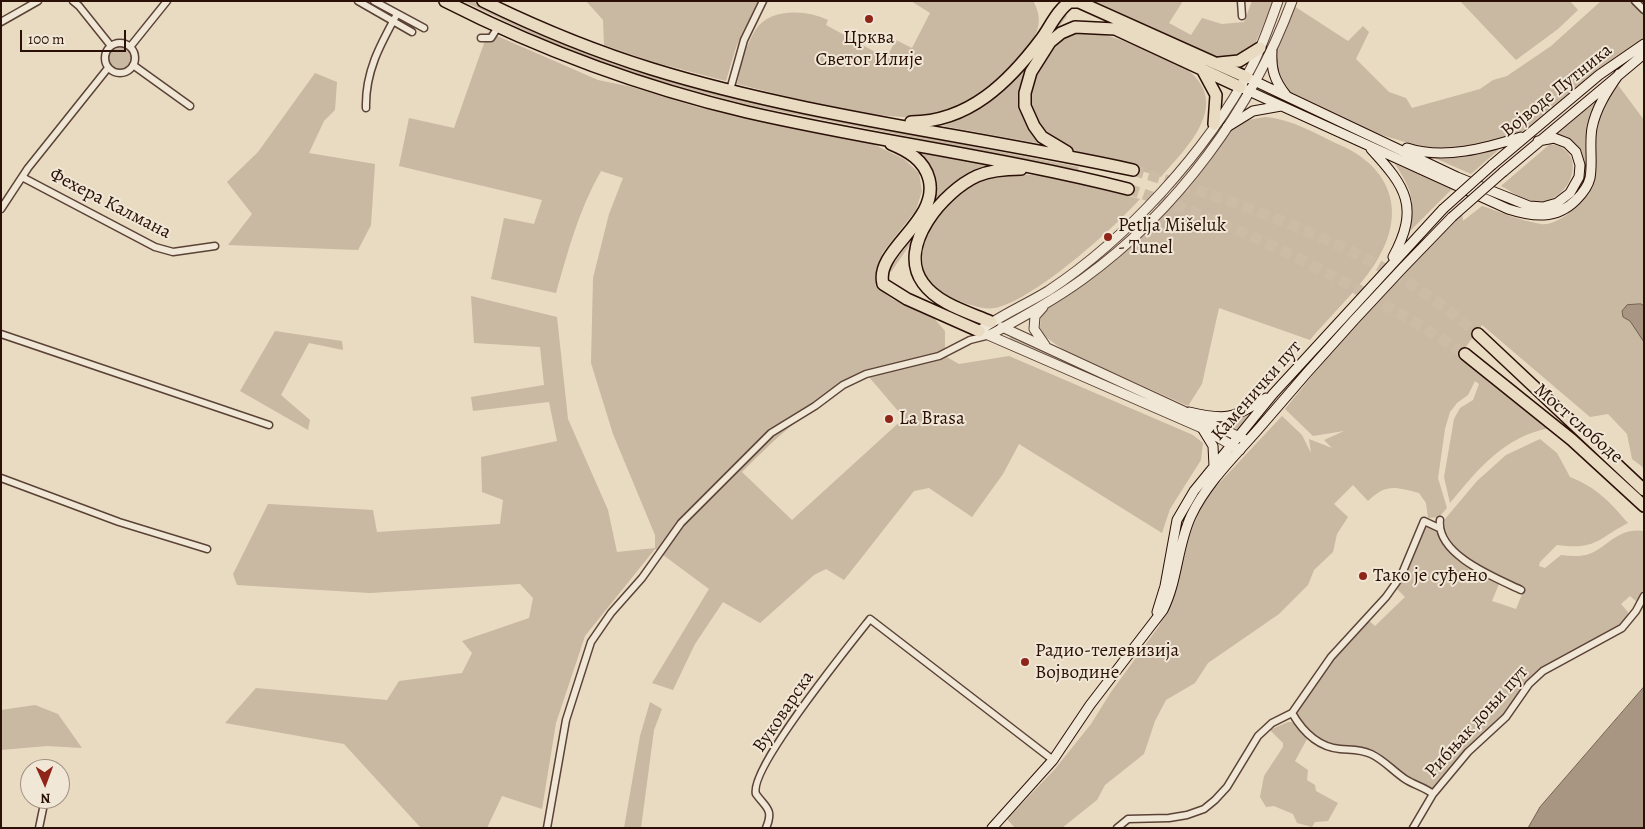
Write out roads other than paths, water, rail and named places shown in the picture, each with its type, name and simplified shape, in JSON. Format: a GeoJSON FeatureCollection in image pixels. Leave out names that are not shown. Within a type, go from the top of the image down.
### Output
{"type":"FeatureCollection","features":[{"type":"Feature","properties":{"kind":"highway"},"geometry":{"type":"LineString","coordinates":[[446,1],[498,27],[602,70],[715,104],[1048,170],[1128,189]]}},
{"type":"Feature","properties":{"kind":"highway"},"geometry":{"type":"LineString","coordinates":[[483,1],[520,19],[606,54],[724,89],[882,122],[1133,170]]}},
{"type":"Feature","properties":{"kind":"highway"},"geometry":{"type":"LineString","coordinates":[[882,122],[937,120],[957,115],[980,102],[1012,75],[1070,2],[1079,2],[1206,66],[1239,61],[1266,49]]}},
{"type":"Feature","properties":{"kind":"highway"},"geometry":{"type":"LineString","coordinates":[[1088,160],[1063,151],[1042,137],[1034,126],[1025,106],[1026,84],[1050,42],[1061,33],[1075,27],[1115,29],[1248,84]]}},
{"type":"Feature","properties":{"kind":"highway"},"geometry":{"type":"LineString","coordinates":[[1206,66],[1216,95],[1214,124]]}},
{"type":"Feature","properties":{"kind":"highway"},"geometry":{"type":"LineString","coordinates":[[861,134],[892,144],[910,153],[924,168],[930,187],[927,207],[884,268],[883,284],[907,299],[979,330]]}},
{"type":"Feature","properties":{"kind":"highway"},"geometry":{"type":"LineString","coordinates":[[991,322],[936,296],[922,282],[916,268],[915,245],[931,217],[961,185],[990,171],[1013,169],[1048,170]]}},
{"type":"Feature","properties":{"kind":"highway","name":"Мост слободе"},"geometry":{"type":"LineString","coordinates":[[1478,334],[1644,490]]}},
{"type":"Feature","properties":{"kind":"highway","name":"Мост слободе"},"geometry":{"type":"LineString","coordinates":[[1465,354],[1572,440],[1644,506]]}},
{"type":"Feature","properties":{"kind":"main road"},"geometry":{"type":"LineString","coordinates":[[1278,1],[1266,49],[1275,80],[1290,98]]}},
{"type":"Feature","properties":{"kind":"main road"},"geometry":{"type":"LineString","coordinates":[[990,336],[1083,279],[1154,216],[1190,175],[1227,127],[1292,1]]}},
{"type":"Feature","properties":{"kind":"main road","name":"Војводе Путника"},"geometry":{"type":"LineString","coordinates":[[1443,209],[1526,135],[1599,75],[1644,44]]}},
{"type":"Feature","properties":{"kind":"main road","name":"Војводе Путника"},"geometry":{"type":"LineString","coordinates":[[1452,216],[1538,141],[1644,54]]}},
{"type":"Feature","properties":{"kind":"main road"},"geometry":{"type":"LineString","coordinates":[[1248,84],[1282,106],[1508,209],[1531,216],[1550,216],[1568,208],[1584,192],[1590,179],[1591,131],[1595,115],[1607,91],[1619,74]]}},
{"type":"Feature","properties":{"kind":"main road"},"geometry":{"type":"LineString","coordinates":[[1248,84],[1290,98],[1498,194],[1529,206],[1543,207],[1557,203],[1570,193],[1579,177],[1580,165],[1576,152],[1567,143],[1554,138],[1538,141]]}},
{"type":"Feature","properties":{"kind":"main road"},"geometry":{"type":"LineString","coordinates":[[1240,450],[1202,428],[979,330],[1048,290],[1112,241],[1180,170],[1214,124],[1248,84]]}},
{"type":"Feature","properties":{"kind":"main road"},"geometry":{"type":"LineString","coordinates":[[1227,127],[1253,111],[1282,106]]}},
{"type":"Feature","properties":{"kind":"main road"},"geometry":{"type":"LineString","coordinates":[[1369,135],[1416,151],[1437,152],[1469,150],[1526,135]]}},
{"type":"Feature","properties":{"kind":"main road"},"geometry":{"type":"LineString","coordinates":[[1368,146],[1400,183],[1406,202],[1407,220],[1404,233],[1385,270]]}},
{"type":"Feature","properties":{"kind":"main road","name":"Каменички пут"},"geometry":{"type":"LineString","coordinates":[[1153,626],[1165,586],[1177,520],[1184,505],[1273,394],[1443,209]]}},
{"type":"Feature","properties":{"kind":"main road","name":"Каменички пут"},"geometry":{"type":"LineString","coordinates":[[992,828],[1054,760],[1090,705],[1153,626],[1170,594],[1178,554],[1191,516],[1208,489],[1390,280],[1452,216]]}},
{"type":"Feature","properties":{"kind":"main road"},"geometry":{"type":"LineString","coordinates":[[1050,350],[1036,336],[1034,322],[1039,311],[1053,298]]}},
{"type":"Feature","properties":{"kind":"main road"},"geometry":{"type":"LineString","coordinates":[[991,322],[1239,435],[1248,442]]}},
{"type":"Feature","properties":{"kind":"main road"},"geometry":{"type":"LineString","coordinates":[[1189,412],[1213,417],[1230,417],[1273,394]]}},
{"type":"Feature","properties":{"kind":"main road"},"geometry":{"type":"LineString","coordinates":[[1202,428],[1213,446],[1214,466]]}},
{"type":"Feature","properties":{"kind":"street"},"geometry":{"type":"LineString","coordinates":[[72,1],[79,4],[111,46]]}},
{"type":"Feature","properties":{"kind":"street"},"geometry":{"type":"LineString","coordinates":[[130,46],[166,1]]}},
{"type":"Feature","properties":{"kind":"street"},"geometry":{"type":"LineString","coordinates":[[358,1],[412,32]]}},
{"type":"Feature","properties":{"kind":"street"},"geometry":{"type":"LineString","coordinates":[[374,1],[424,28]]}},
{"type":"Feature","properties":{"kind":"street"},"geometry":{"type":"LineString","coordinates":[[724,89],[744,40],[763,1]]}},
{"type":"Feature","properties":{"kind":"street"},"geometry":{"type":"LineString","coordinates":[[1242,1],[1242,16]]}},
{"type":"Feature","properties":{"kind":"street"},"geometry":{"type":"LineString","coordinates":[[1635,1],[1644,10]]}},
{"type":"Feature","properties":{"kind":"street"},"geometry":{"type":"LineString","coordinates":[[1,22],[35,2]]}},
{"type":"Feature","properties":{"kind":"street"},"geometry":{"type":"LineString","coordinates":[[366,108],[366,91],[371,65],[397,14]]}},
{"type":"Feature","properties":{"kind":"street"},"geometry":{"type":"LineString","coordinates":[[481,38],[491,38],[498,27]]}},
{"type":"Feature","properties":{"kind":"street"},"geometry":{"type":"LineString","coordinates":[[120,43],[130,46],[135,55],[133,66],[121,73],[108,68],[105,59],[111,46],[120,43]]}},
{"type":"Feature","properties":{"kind":"street"},"geometry":{"type":"LineString","coordinates":[[133,66],[190,106]]}},
{"type":"Feature","properties":{"kind":"street"},"geometry":{"type":"LineString","coordinates":[[1,209],[22,177],[108,68]]}},
{"type":"Feature","properties":{"kind":"street","name":"Фехера Калмана"},"geometry":{"type":"LineString","coordinates":[[22,177],[160,249],[173,252],[215,246]]}},
{"type":"Feature","properties":{"kind":"street"},"geometry":{"type":"LineString","coordinates":[[970,340],[979,330]]}},
{"type":"Feature","properties":{"kind":"street"},"geometry":{"type":"LineString","coordinates":[[1,334],[268,425]]}},
{"type":"Feature","properties":{"kind":"street"},"geometry":{"type":"LineString","coordinates":[[547,828],[566,720],[590,642],[610,613],[642,578],[681,523],[772,433],[815,406],[843,384],[866,374],[939,356],[970,340],[990,336]]}},
{"type":"Feature","properties":{"kind":"street"},"geometry":{"type":"LineString","coordinates":[[1,478],[119,522],[207,549]]}},
{"type":"Feature","properties":{"kind":"street"},"geometry":{"type":"LineString","coordinates":[[1439,528],[1440,520]]}},
{"type":"Feature","properties":{"kind":"street"},"geometry":{"type":"LineString","coordinates":[[1117,828],[1128,819],[1169,818],[1204,809],[1227,787],[1258,736],[1272,722],[1292,713],[1331,658],[1386,597],[1400,576],[1424,521],[1439,528],[1448,543],[1461,558],[1521,590]]}},
{"type":"Feature","properties":{"kind":"street","name":"Рибњак доњи пут"},"geometry":{"type":"LineString","coordinates":[[1413,828],[1433,794],[1468,752],[1506,716],[1535,678],[1622,628],[1636,611],[1644,596]]}},
{"type":"Feature","properties":{"kind":"street","name":"Вуковарска"},"geometry":{"type":"LineString","coordinates":[[766,828],[770,814],[768,807],[757,797],[755,788],[781,738],[802,707],[870,620],[1054,760]]}},
{"type":"Feature","properties":{"kind":"street"},"geometry":{"type":"LineString","coordinates":[[1292,713],[1303,729],[1319,743],[1369,753],[1407,781],[1424,787],[1433,794]]}},
{"type":"Feature","properties":{"kind":"street"},"geometry":{"type":"LineString","coordinates":[[39,828],[44,809]]}},
{"type":"Feature","properties":{"kind":"tunnel"},"geometry":{"type":"LineString","coordinates":[[1133,170],[1270,216],[1337,244],[1421,290],[1478,334]]}},
{"type":"Feature","properties":{"kind":"tunnel"},"geometry":{"type":"LineString","coordinates":[[1128,189],[1216,221],[1302,260],[1385,305],[1465,354]]}},
{"type":"Feature","properties":{"kind":"place","name":"Црква Светог Илије"},"geometry":{"type":"Point","coordinates":[869,19]}},
{"type":"Feature","properties":{"kind":"place","name":"Petlja Mišeluk - Tunel"},"geometry":{"type":"Point","coordinates":[1108,237]}},
{"type":"Feature","properties":{"kind":"place","name":"La Brasa"},"geometry":{"type":"Point","coordinates":[889,419]}},
{"type":"Feature","properties":{"kind":"place","name":"Тако је суђено"},"geometry":{"type":"Point","coordinates":[1363,576]}},
{"type":"Feature","properties":{"kind":"place","name":"Радио-телевизија Војводине"},"geometry":{"type":"Point","coordinates":[1025,662]}}]}
